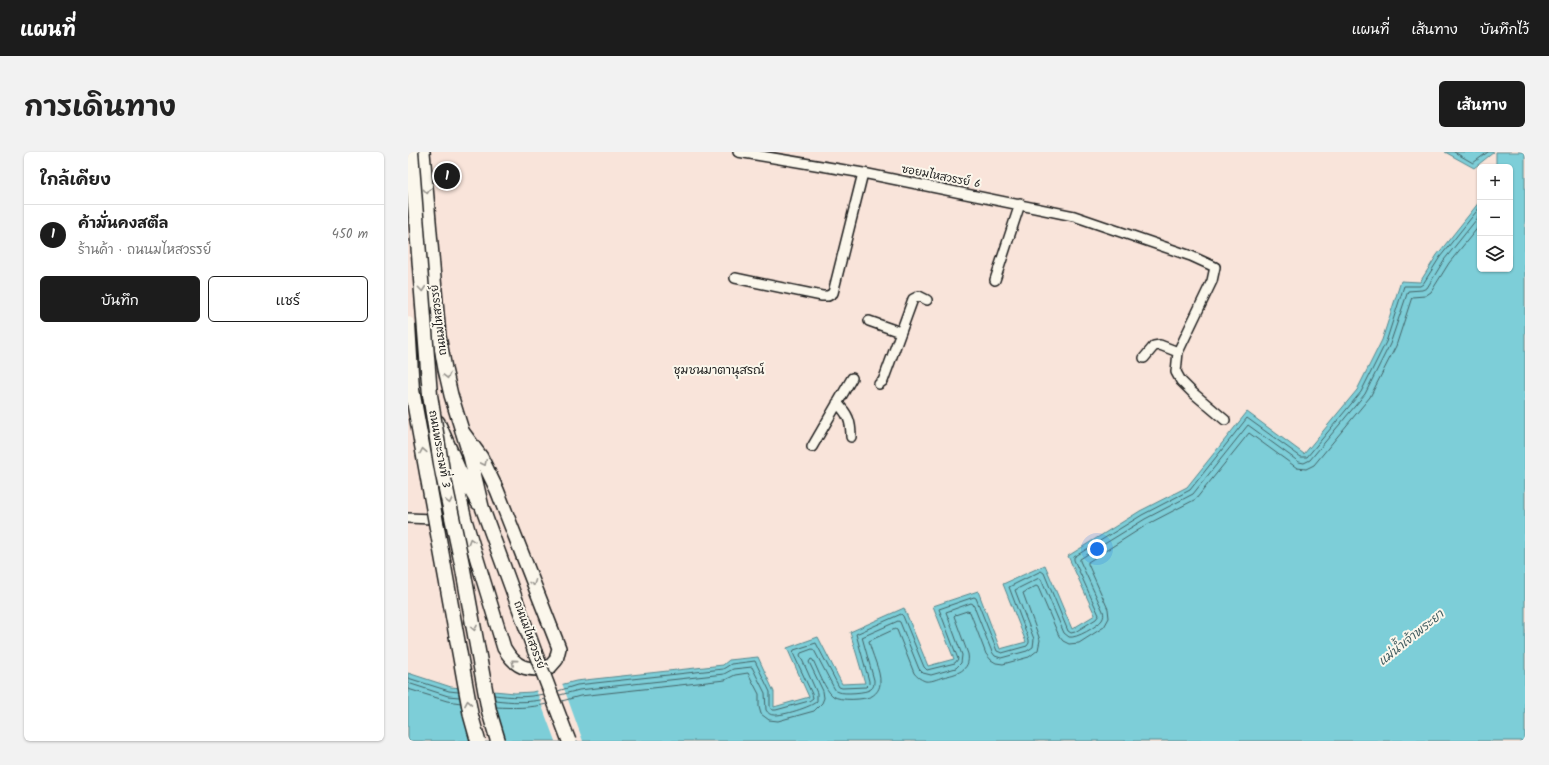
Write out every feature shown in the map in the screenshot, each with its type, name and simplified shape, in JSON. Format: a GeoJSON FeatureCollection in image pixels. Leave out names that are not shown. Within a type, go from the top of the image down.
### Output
{"type":"FeatureCollection","features":[{"type":"Feature","properties":{"kind":"main road","name":"ถนนพระรามที่ 3"},"geometry":{"type":"LineString","coordinates":[[411,152],[430,395],[442,470],[462,564],[489,711],[498,741]]}},
{"type":"Feature","properties":{"kind":"main road","name":"ถนนมไหสวรรย์"},"geometry":{"type":"LineString","coordinates":[[424,152],[439,340],[451,395],[475,474],[482,507],[569,741]]}},
{"type":"Feature","properties":{"kind":"main road","name":"ถนนพระรามที่ 3"},"geometry":{"type":"LineString","coordinates":[[408,324],[412,390],[471,716],[478,741]]}},
{"type":"Feature","properties":{"kind":"main road","name":"ถนนมไหสวรรย์"},"geometry":{"type":"LineString","coordinates":[[408,324],[426,389],[448,448],[470,491],[482,507]]}},
{"type":"Feature","properties":{"kind":"main road"},"geometry":{"type":"LineString","coordinates":[[448,448],[465,520],[504,648],[510,659],[519,666],[534,670],[549,668],[556,660],[559,648],[497,490],[481,457],[462,431]]}},
{"type":"Feature","properties":{"kind":"street","name":"ซอยมไหสวรรย์ 6"},"geometry":{"type":"LineString","coordinates":[[738,152],[862,173],[1074,216],[1191,256],[1216,267],[1212,281],[1178,352]]}},
{"type":"Feature","properties":{"kind":"street"},"geometry":{"type":"LineString","coordinates":[[735,278],[822,296],[828,296],[833,293],[862,173]]}},
{"type":"Feature","properties":{"kind":"street"},"geometry":{"type":"LineString","coordinates":[[995,280],[1020,204]]}},
{"type":"Feature","properties":{"kind":"street"},"geometry":{"type":"LineString","coordinates":[[880,384],[883,381],[913,299],[918,296],[927,300]]}},
{"type":"Feature","properties":{"kind":"street"},"geometry":{"type":"LineString","coordinates":[[869,321],[900,332]]}},
{"type":"Feature","properties":{"kind":"street"},"geometry":{"type":"LineString","coordinates":[[1144,358],[1154,346],[1166,346],[1178,352],[1176,372],[1181,381],[1225,420]]}},
{"type":"Feature","properties":{"kind":"street"},"geometry":{"type":"LineString","coordinates":[[812,447],[852,378]]}},
{"type":"Feature","properties":{"kind":"street"},"geometry":{"type":"LineString","coordinates":[[837,403],[847,415],[851,424],[851,437]]}},
{"type":"Feature","properties":{"kind":"street"},"geometry":{"type":"LineString","coordinates":[[408,518],[465,520]]}},
{"type":"Feature","properties":{"kind":"water"},"geometry":{"type":"Polygon","coordinates":[[[1445,152],[1494,152],[1477,164],[1474,168],[1445,152]]]}},
{"type":"Feature","properties":{"kind":"water","name":"แม่น้ำเจ้าพระยา"},"geometry":{"type":"Polygon","coordinates":[[[1496,152],[1525,152],[1525,741],[408,741],[408,673],[451,687],[515,693],[532,692],[576,681],[723,665],[729,660],[758,657],[774,692],[774,707],[809,697],[787,648],[818,637],[842,684],[865,683],[850,632],[904,608],[928,666],[954,659],[933,606],[978,591],[1000,649],[1026,642],[1003,584],[1045,565],[1072,629],[1095,615],[1068,556],[1140,511],[1187,487],[1247,412],[1304,454],[1357,390],[1382,340],[1401,281],[1420,282],[1437,255],[1477,205],[1477,272],[1513,272],[1513,164],[1496,164],[1496,152]]]}},
{"type":"Feature","properties":{"kind":"pier"},"geometry":{"type":"Polygon","coordinates":[[[562,683],[583,741],[555,741],[536,690],[562,683]]]}},
{"type":"Feature","properties":{"kind":"pier"},"geometry":{"type":"Polygon","coordinates":[[[459,686],[492,689],[496,712],[505,741],[473,741],[459,686]]]}},
{"type":"Feature","properties":{"kind":"place","name":"ค้ามั่นคงสตีล"},"geometry":{"type":"Point","coordinates":[447,176]}},
{"type":"Feature","properties":{"kind":"district","name":"ชุมชนมาตานุสรณ์"},"geometry":{"type":"Point","coordinates":[719,370]}}]}
